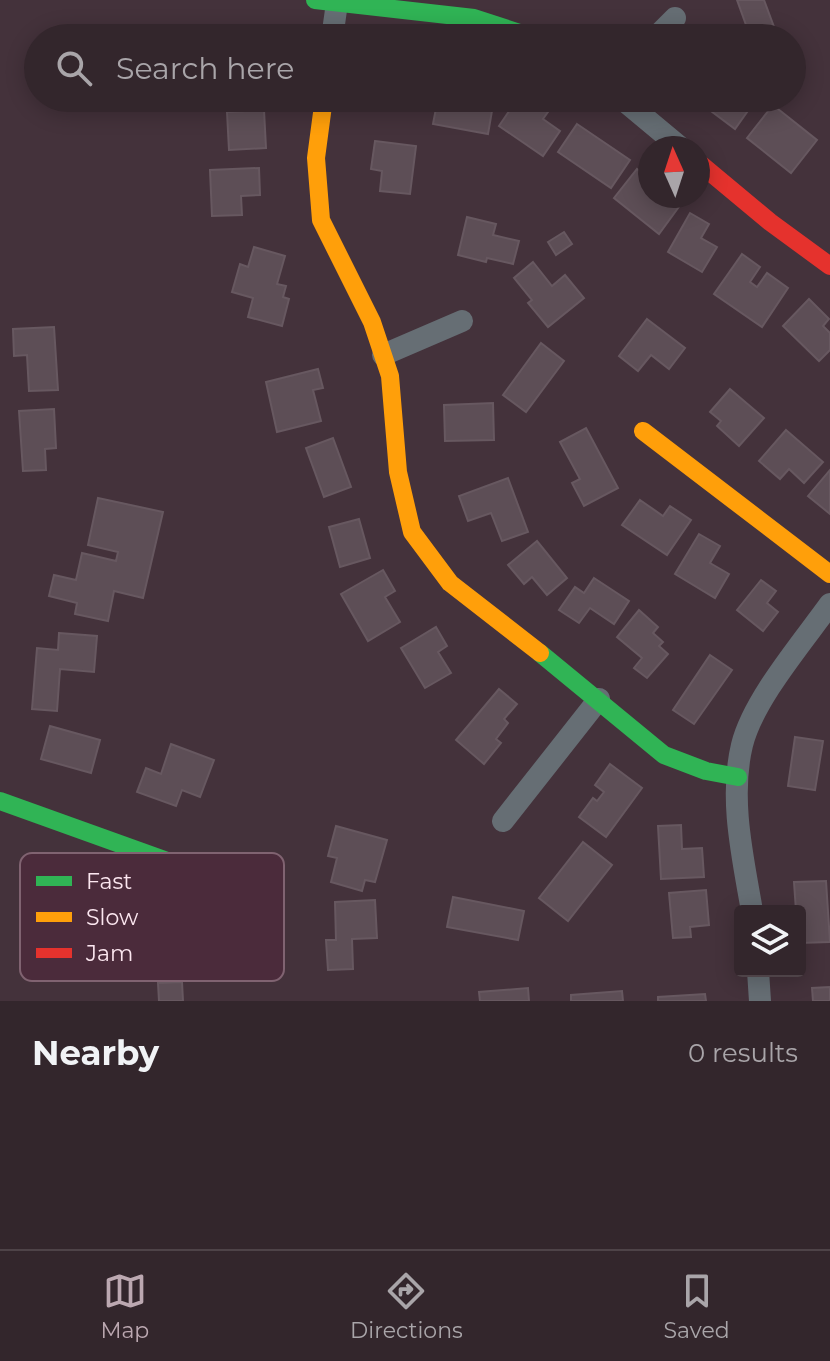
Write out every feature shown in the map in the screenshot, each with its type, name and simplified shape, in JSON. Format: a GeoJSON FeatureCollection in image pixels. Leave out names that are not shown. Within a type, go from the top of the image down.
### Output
{"type":"FeatureCollection","features":[{"type":"Feature","properties":{"kind":"street"},"geometry":{"type":"LineString","coordinates":[[330,24],[326,1],[474,18],[492,24]]}},
{"type":"Feature","properties":{"kind":"street"},"geometry":{"type":"LineString","coordinates":[[669,24],[675,18]]}},
{"type":"Feature","properties":{"kind":"street"},"geometry":{"type":"LineString","coordinates":[[322,112],[316,158],[321,220],[372,322],[390,376],[398,472],[412,532],[450,583],[599,699],[664,755],[706,771],[738,777]]}},
{"type":"Feature","properties":{"kind":"street"},"geometry":{"type":"LineString","coordinates":[[638,112],[667,136]]}},
{"type":"Feature","properties":{"kind":"street"},"geometry":{"type":"LineString","coordinates":[[710,172],[830,266]]}},
{"type":"Feature","properties":{"kind":"street"},"geometry":{"type":"LineString","coordinates":[[383,355],[462,321]]}},
{"type":"Feature","properties":{"kind":"street"},"geometry":{"type":"LineString","coordinates":[[643,431],[830,574]]}},
{"type":"Feature","properties":{"kind":"street"},"geometry":{"type":"LineString","coordinates":[[751,905],[739,835],[738,777],[742,744],[762,700],[830,604]]}},
{"type":"Feature","properties":{"kind":"street"},"geometry":{"type":"LineString","coordinates":[[503,821],[599,699]]}},
{"type":"Feature","properties":{"kind":"street"},"geometry":{"type":"LineString","coordinates":[[0,801],[149,853]]}},
{"type":"Feature","properties":{"kind":"street"},"geometry":{"type":"LineString","coordinates":[[758,977],[760,1001]]}},
{"type":"Feature","properties":{"kind":"building"},"geometry":{"type":"Polygon","coordinates":[[[737,0],[764,0],[773,24],[746,24],[737,0]]]}},
{"type":"Feature","properties":{"kind":"building"},"geometry":{"type":"Polygon","coordinates":[[[227,112],[264,112],[266,148],[229,150],[227,112]]]}},
{"type":"Feature","properties":{"kind":"building"},"geometry":{"type":"Polygon","coordinates":[[[435,112],[492,112],[488,134],[433,124],[435,112]]]}},
{"type":"Feature","properties":{"kind":"building"},"geometry":{"type":"Polygon","coordinates":[[[508,112],[548,112],[543,119],[560,131],[543,156],[499,126],[508,112]]]}},
{"type":"Feature","properties":{"kind":"building"},"geometry":{"type":"Polygon","coordinates":[[[712,112],[747,112],[735,129],[712,112]]]}},
{"type":"Feature","properties":{"kind":"building"},"geometry":{"type":"Polygon","coordinates":[[[767,112],[782,112],[817,140],[791,173],[747,138],[767,112]]]}},
{"type":"Feature","properties":{"kind":"building"},"geometry":{"type":"Polygon","coordinates":[[[577,124],[630,160],[611,188],[558,152],[577,124]]]}},
{"type":"Feature","properties":{"kind":"building"},"geometry":{"type":"Polygon","coordinates":[[[375,141],[416,146],[410,194],[380,191],[382,171],[371,169],[375,141]]]}},
{"type":"Feature","properties":{"kind":"building"},"geometry":{"type":"Polygon","coordinates":[[[259,168],[260,195],[241,196],[242,215],[212,216],[210,170],[259,168]]]}},
{"type":"Feature","properties":{"kind":"building"},"geometry":{"type":"Polygon","coordinates":[[[637,169],[638,208],[678,208],[659,234],[614,198],[637,169]]]}},
{"type":"Feature","properties":{"kind":"building"},"geometry":{"type":"Polygon","coordinates":[[[690,213],[709,224],[701,238],[717,247],[702,272],[668,252],[690,213]]]}},
{"type":"Feature","properties":{"kind":"building"},"geometry":{"type":"Polygon","coordinates":[[[467,217],[496,224],[493,235],[519,241],[513,264],[458,255],[467,217]]]}},
{"type":"Feature","properties":{"kind":"building"},"geometry":{"type":"Polygon","coordinates":[[[564,232],[572,244],[556,255],[548,242],[564,232]]]}},
{"type":"Feature","properties":{"kind":"building"},"geometry":{"type":"Polygon","coordinates":[[[254,247],[285,256],[277,284],[286,286],[283,297],[289,299],[282,326],[248,317],[253,298],[232,292],[240,264],[248,267],[254,247]]]}},
{"type":"Feature","properties":{"kind":"building"},"geometry":{"type":"Polygon","coordinates":[[[742,254],[760,267],[750,282],[757,287],[767,273],[788,288],[762,327],[714,294],[742,254]]]}},
{"type":"Feature","properties":{"kind":"building"},"geometry":{"type":"Polygon","coordinates":[[[533,262],[552,286],[565,275],[584,298],[548,327],[528,303],[532,300],[514,278],[533,262]]]}},
{"type":"Feature","properties":{"kind":"building"},"geometry":{"type":"Polygon","coordinates":[[[809,299],[829,319],[823,326],[830,333],[830,350],[819,361],[783,326],[809,299]]]}},
{"type":"Feature","properties":{"kind":"building"},"geometry":{"type":"Polygon","coordinates":[[[647,319],[685,348],[669,369],[651,355],[638,371],[619,356],[647,319]]]}},
{"type":"Feature","properties":{"kind":"building"},"geometry":{"type":"Polygon","coordinates":[[[54,327],[58,390],[29,391],[27,355],[14,356],[13,329],[54,327]]]}},
{"type":"Feature","properties":{"kind":"building"},"geometry":{"type":"Polygon","coordinates":[[[541,343],[564,361],[526,412],[503,395],[541,343]]]}},
{"type":"Feature","properties":{"kind":"building"},"geometry":{"type":"Polygon","coordinates":[[[318,369],[323,388],[313,390],[321,421],[277,432],[266,382],[318,369]]]}},
{"type":"Feature","properties":{"kind":"building"},"geometry":{"type":"Polygon","coordinates":[[[730,389],[764,418],[739,446],[717,426],[721,421],[710,412],[730,389]]]}},
{"type":"Feature","properties":{"kind":"building"},"geometry":{"type":"Polygon","coordinates":[[[493,403],[494,440],[445,441],[444,405],[493,403]]]}},
{"type":"Feature","properties":{"kind":"building"},"geometry":{"type":"Polygon","coordinates":[[[54,409],[56,448],[45,449],[46,470],[23,471],[19,411],[54,409]]]}},
{"type":"Feature","properties":{"kind":"building"},"geometry":{"type":"Polygon","coordinates":[[[586,428],[618,488],[584,506],[572,483],[580,479],[560,442],[586,428]]]}},
{"type":"Feature","properties":{"kind":"building"},"geometry":{"type":"Polygon","coordinates":[[[786,430],[823,462],[804,483],[789,469],[780,479],[759,461],[786,430]]]}},
{"type":"Feature","properties":{"kind":"building"},"geometry":{"type":"Polygon","coordinates":[[[333,438],[351,487],[324,497],[306,448],[333,438]]]}},
{"type":"Feature","properties":{"kind":"building"},"geometry":{"type":"Polygon","coordinates":[[[830,470],[830,514],[808,496],[830,470]]]}},
{"type":"Feature","properties":{"kind":"building"},"geometry":{"type":"Polygon","coordinates":[[[508,478],[528,532],[502,541],[491,513],[468,521],[459,496],[508,478]]]}},
{"type":"Feature","properties":{"kind":"building"},"geometry":{"type":"Polygon","coordinates":[[[98,498],[163,512],[143,598],[114,591],[108,621],[75,614],[77,603],[49,596],[54,575],[76,580],[82,553],[116,561],[118,552],[88,545],[98,498]]]}},
{"type":"Feature","properties":{"kind":"building"},"geometry":{"type":"Polygon","coordinates":[[[640,500],[663,516],[670,506],[691,520],[667,555],[622,525],[640,500]]]}},
{"type":"Feature","properties":{"kind":"building"},"geometry":{"type":"Polygon","coordinates":[[[359,519],[370,558],[340,567],[329,527],[359,519]]]}},
{"type":"Feature","properties":{"kind":"building"},"geometry":{"type":"Polygon","coordinates":[[[699,534],[720,546],[710,563],[729,574],[715,598],[675,574],[699,534]]]}},
{"type":"Feature","properties":{"kind":"building"},"geometry":{"type":"Polygon","coordinates":[[[537,541],[567,578],[547,595],[532,577],[524,584],[508,565],[537,541]]]}},
{"type":"Feature","properties":{"kind":"building"},"geometry":{"type":"Polygon","coordinates":[[[383,570],[395,591],[385,597],[400,622],[368,641],[341,594],[383,570]]]}},
{"type":"Feature","properties":{"kind":"building"},"geometry":{"type":"Polygon","coordinates":[[[594,578],[629,601],[614,624],[590,608],[579,623],[559,610],[575,587],[584,593],[594,578]]]}},
{"type":"Feature","properties":{"kind":"building"},"geometry":{"type":"Polygon","coordinates":[[[761,580],[776,591],[767,603],[778,612],[763,631],[737,610],[761,580]]]}},
{"type":"Feature","properties":{"kind":"building"},"geometry":{"type":"Polygon","coordinates":[[[639,610],[658,627],[653,633],[663,642],[659,646],[668,654],[647,678],[634,668],[642,658],[617,637],[639,610]]]}},
{"type":"Feature","properties":{"kind":"building"},"geometry":{"type":"Polygon","coordinates":[[[436,627],[447,646],[438,652],[451,673],[425,688],[401,648],[436,627]]]}},
{"type":"Feature","properties":{"kind":"building"},"geometry":{"type":"Polygon","coordinates":[[[59,633],[97,636],[94,672],[60,669],[57,711],[32,709],[37,648],[58,650],[59,633]]]}},
{"type":"Feature","properties":{"kind":"building"},"geometry":{"type":"Polygon","coordinates":[[[710,655],[732,670],[694,724],[673,710],[710,655]]]}},
{"type":"Feature","properties":{"kind":"building"},"geometry":{"type":"Polygon","coordinates":[[[499,689],[517,704],[504,719],[508,723],[496,739],[501,743],[484,764],[456,740],[499,689]]]}},
{"type":"Feature","properties":{"kind":"building"},"geometry":{"type":"Polygon","coordinates":[[[50,726],[100,740],[91,773],[41,759],[50,726]]]}},
{"type":"Feature","properties":{"kind":"building"},"geometry":{"type":"Polygon","coordinates":[[[795,737],[823,741],[815,790],[788,786],[795,737]]]}},
{"type":"Feature","properties":{"kind":"building"},"geometry":{"type":"Polygon","coordinates":[[[171,744],[214,760],[200,797],[182,790],[176,806],[137,792],[146,768],[161,774],[171,744]]]}},
{"type":"Feature","properties":{"kind":"building"},"geometry":{"type":"Polygon","coordinates":[[[610,764],[642,788],[606,837],[579,817],[593,798],[597,801],[604,792],[595,785],[610,764]]]}},
{"type":"Feature","properties":{"kind":"building"},"geometry":{"type":"Polygon","coordinates":[[[681,825],[682,849],[702,848],[704,877],[661,879],[658,826],[681,825]]]}},
{"type":"Feature","properties":{"kind":"building"},"geometry":{"type":"Polygon","coordinates":[[[336,826],[387,840],[375,882],[365,880],[362,891],[331,882],[337,858],[328,856],[336,826]]]}},
{"type":"Feature","properties":{"kind":"building"},"geometry":{"type":"Polygon","coordinates":[[[583,842],[612,865],[568,921],[539,898],[583,842]]]}},
{"type":"Feature","properties":{"kind":"building"},"geometry":{"type":"Polygon","coordinates":[[[826,881],[830,942],[806,943],[806,905],[796,905],[794,882],[826,881]]]}},
{"type":"Feature","properties":{"kind":"building"},"geometry":{"type":"Polygon","coordinates":[[[706,890],[709,925],[690,927],[691,937],[673,938],[669,893],[706,890]]]}},
{"type":"Feature","properties":{"kind":"building"},"geometry":{"type":"Polygon","coordinates":[[[453,897],[524,911],[518,940],[447,927],[453,897]]]}},
{"type":"Feature","properties":{"kind":"building"},"geometry":{"type":"Polygon","coordinates":[[[375,900],[377,938],[352,939],[353,969],[328,970],[326,940],[336,940],[335,902],[375,900]]]}},
{"type":"Feature","properties":{"kind":"building"},"geometry":{"type":"Polygon","coordinates":[[[182,982],[183,1001],[159,1001],[158,983],[182,982]]]}},
{"type":"Feature","properties":{"kind":"building"},"geometry":{"type":"Polygon","coordinates":[[[830,987],[830,1001],[813,1001],[812,988],[830,987]]]}},
{"type":"Feature","properties":{"kind":"building"},"geometry":{"type":"Polygon","coordinates":[[[528,988],[529,1001],[480,1001],[479,992],[528,988]]]}},
{"type":"Feature","properties":{"kind":"building"},"geometry":{"type":"Polygon","coordinates":[[[622,991],[623,1001],[571,1001],[571,995],[622,991]]]}},
{"type":"Feature","properties":{"kind":"building"},"geometry":{"type":"Polygon","coordinates":[[[705,994],[706,1001],[658,1001],[658,997],[705,994]]]}},
{"type":"Feature","properties":{"kind":"traffic: fast"},"geometry":{"type":"LineString","coordinates":[[315,0],[474,18],[492,24]]}},
{"type":"Feature","properties":{"kind":"traffic: fast"},"geometry":{"type":"LineString","coordinates":[[540,653],[664,755],[706,771],[738,777]]}},
{"type":"Feature","properties":{"kind":"traffic: fast"},"geometry":{"type":"LineString","coordinates":[[0,801],[145,853]]}},
{"type":"Feature","properties":{"kind":"traffic: slow"},"geometry":{"type":"LineString","coordinates":[[322,112],[316,158],[321,220],[372,322],[390,376],[398,472],[412,532],[450,583],[540,653]]}},
{"type":"Feature","properties":{"kind":"traffic: slow"},"geometry":{"type":"LineString","coordinates":[[643,431],[830,574]]}},
{"type":"Feature","properties":{"kind":"traffic: jam"},"geometry":{"type":"LineString","coordinates":[[710,172],[830,266]]}}]}
